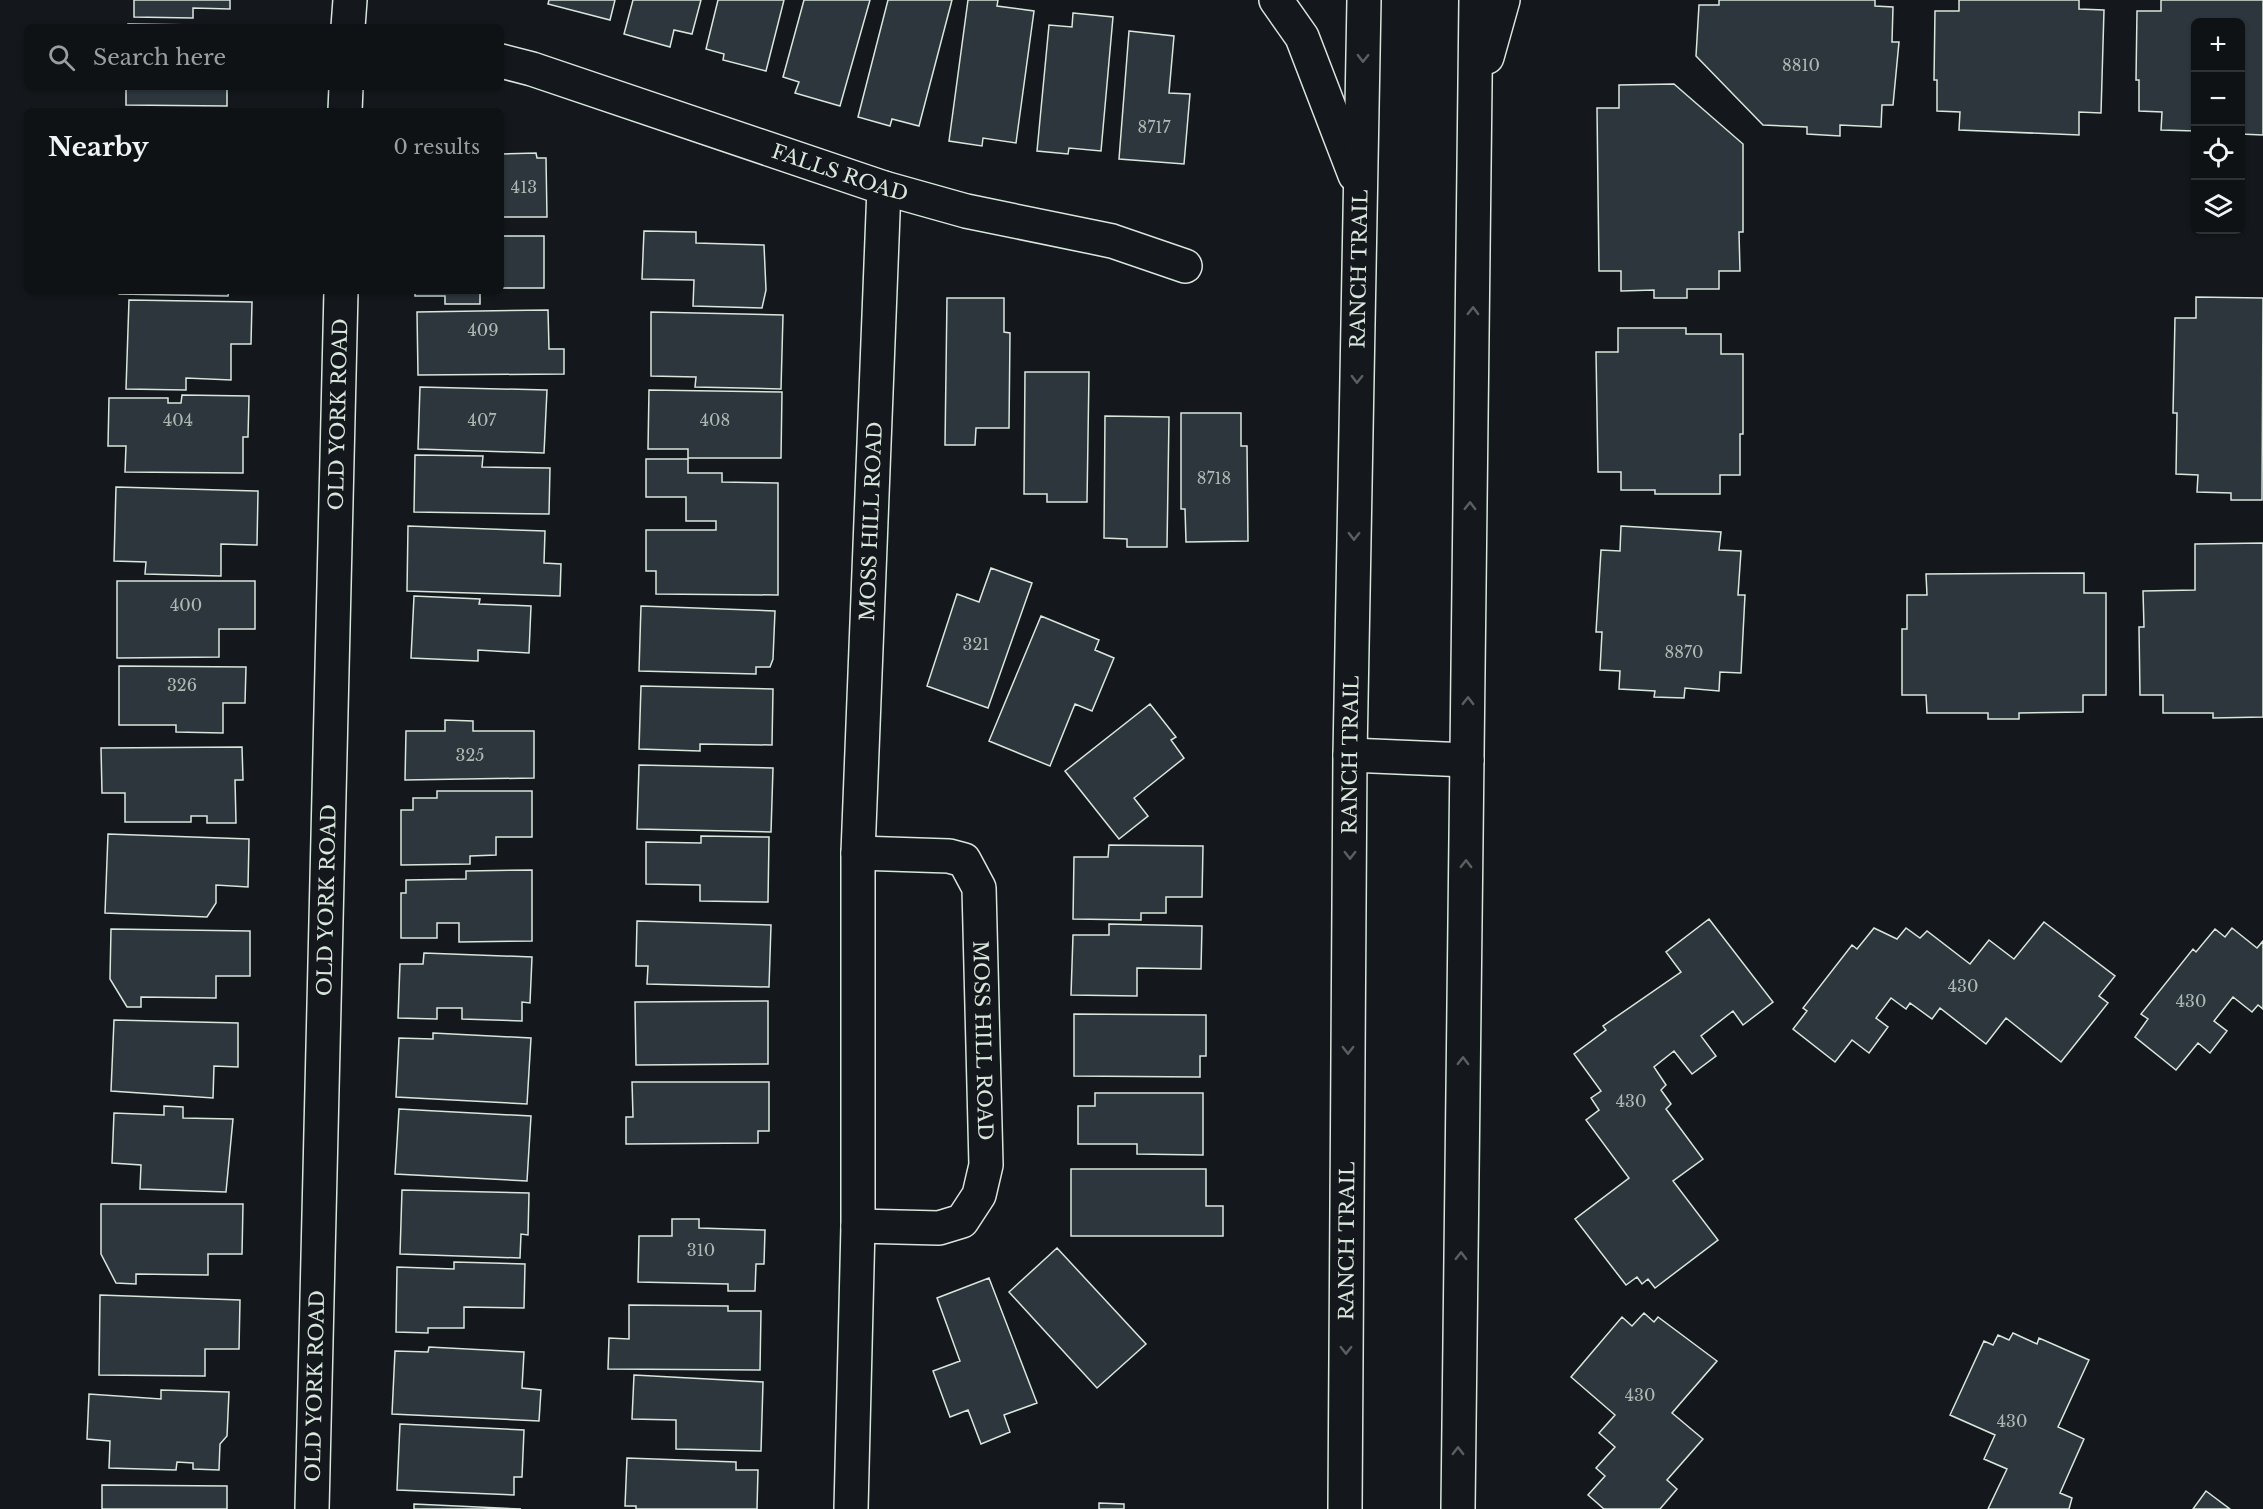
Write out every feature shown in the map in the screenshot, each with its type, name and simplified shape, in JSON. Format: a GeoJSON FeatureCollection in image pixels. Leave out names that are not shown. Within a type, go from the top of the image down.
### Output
{"type":"FeatureCollection","features":[{"type":"Feature","properties":{"kind":"street"},"geometry":{"type":"LineString","coordinates":[[348,24],[350,0]]}},
{"type":"Feature","properties":{"kind":"street"},"geometry":{"type":"LineString","coordinates":[[1276,0],[1302,37],[1360,190]]}},
{"type":"Feature","properties":{"kind":"street","name":"RANCH TRAIL"},"geometry":{"type":"LineString","coordinates":[[1345,1509],[1350,755],[1364,0]]}},
{"type":"Feature","properties":{"kind":"street"},"geometry":{"type":"LineString","coordinates":[[1458,1509],[1476,0]]}},
{"type":"Feature","properties":{"kind":"street"},"geometry":{"type":"LineString","coordinates":[[1475,99],[1503,0]]}},
{"type":"Feature","properties":{"kind":"street","name":"FALLS ROAD"},"geometry":{"type":"LineString","coordinates":[[504,62],[532,69],[884,188],[966,211],[1112,241],[1185,267]]}},
{"type":"Feature","properties":{"kind":"street"},"geometry":{"type":"LineString","coordinates":[[345,108],[346,90]]}},
{"type":"Feature","properties":{"kind":"street","name":"MOSS HILL ROAD"},"geometry":{"type":"LineString","coordinates":[[851,1509],[858,1226],[858,853],[884,188]]}},
{"type":"Feature","properties":{"kind":"street","name":"OLD YORK ROAD"},"geometry":{"type":"LineString","coordinates":[[312,1509],[341,294]]}},
{"type":"Feature","properties":{"kind":"street"},"geometry":{"type":"LineString","coordinates":[[1350,755],[1467,760]]}},
{"type":"Feature","properties":{"kind":"street","name":"MOSS HILL ROAD"},"geometry":{"type":"LineString","coordinates":[[858,853],[949,856],[964,860],[979,888],[986,1165],[979,1195],[962,1221],[939,1228],[858,1226]]}},
{"type":"Feature","properties":{"kind":"building"},"geometry":{"type":"Polygon","coordinates":[[[134,0],[230,0],[230,9],[193,8],[193,18],[134,17],[134,0]]]}},
{"type":"Feature","properties":{"kind":"building"},"geometry":{"type":"Polygon","coordinates":[[[549,0],[615,0],[610,20],[548,4],[549,0]]]}},
{"type":"Feature","properties":{"kind":"building"},"geometry":{"type":"Polygon","coordinates":[[[633,0],[701,0],[692,34],[674,30],[670,47],[624,34],[633,0]]]}},
{"type":"Feature","properties":{"kind":"building"},"geometry":{"type":"Polygon","coordinates":[[[718,0],[784,0],[766,71],[723,60],[724,54],[706,49],[718,0]]]}},
{"type":"Feature","properties":{"kind":"building"},"geometry":{"type":"Polygon","coordinates":[[[804,0],[870,0],[840,106],[795,93],[799,82],[783,77],[804,0]]]}},
{"type":"Feature","properties":{"kind":"building"},"geometry":{"type":"Polygon","coordinates":[[[888,0],[952,0],[919,126],[892,119],[890,126],[858,117],[888,0]]]}},
{"type":"Feature","properties":{"kind":"building"},"geometry":{"type":"Polygon","coordinates":[[[968,0],[998,0],[997,6],[1034,11],[1016,143],[983,138],[982,146],[949,141],[968,0]]]}},
{"type":"Feature","properties":{"kind":"building"},"geometry":{"type":"Polygon","coordinates":[[[1719,0],[1875,0],[1875,6],[1893,7],[1892,42],[1899,42],[1893,105],[1882,105],[1881,127],[1840,125],[1840,136],[1807,134],[1807,127],[1763,125],[1696,56],[1699,5],[1719,5],[1719,0]]]}},
{"type":"Feature","properties":{"kind":"building"},"geometry":{"type":"Polygon","coordinates":[[[1959,0],[2079,0],[2079,9],[2104,10],[2101,113],[2079,112],[2079,135],[1959,130],[1960,112],[1937,111],[1937,80],[1934,80],[1935,11],[1959,11],[1959,0]]]}},
{"type":"Feature","properties":{"kind":"building"},"geometry":{"type":"Polygon","coordinates":[[[2161,0],[2263,0],[2263,135],[2245,134],[2245,18],[2191,18],[2191,131],[2161,130],[2162,112],[2139,111],[2139,80],[2136,80],[2137,11],[2161,11],[2161,0]]]}},
{"type":"Feature","properties":{"kind":"building"},"geometry":{"type":"Polygon","coordinates":[[[1073,13],[1113,17],[1101,151],[1069,148],[1068,154],[1037,151],[1049,25],[1072,27],[1073,13]]]}},
{"type":"Feature","properties":{"kind":"building"},"geometry":{"type":"Polygon","coordinates":[[[1129,31],[1174,36],[1169,93],[1190,94],[1184,164],[1119,159],[1129,31]]]}},
{"type":"Feature","properties":{"kind":"building"},"geometry":{"type":"Polygon","coordinates":[[[1674,84],[1743,144],[1743,232],[1739,232],[1740,271],[1719,271],[1719,289],[1687,289],[1687,298],[1654,298],[1654,290],[1621,291],[1621,271],[1599,271],[1597,108],[1619,108],[1619,85],[1674,84]]]}},
{"type":"Feature","properties":{"kind":"building"},"geometry":{"type":"Polygon","coordinates":[[[126,90],[227,90],[227,106],[126,105],[126,90]]]}},
{"type":"Feature","properties":{"kind":"building"},"geometry":{"type":"Polygon","coordinates":[[[536,153],[537,158],[546,158],[547,217],[504,217],[504,154],[536,153]]]}},
{"type":"Feature","properties":{"kind":"building"},"geometry":{"type":"Polygon","coordinates":[[[644,231],[696,232],[696,243],[764,245],[766,290],[762,308],[693,306],[694,280],[642,279],[644,231]]]}},
{"type":"Feature","properties":{"kind":"building"},"geometry":{"type":"Polygon","coordinates":[[[504,236],[544,236],[544,288],[504,288],[504,236]]]}},
{"type":"Feature","properties":{"kind":"building"},"geometry":{"type":"Polygon","coordinates":[[[119,294],[228,294],[228,296],[119,294]]]}},
{"type":"Feature","properties":{"kind":"building"},"geometry":{"type":"Polygon","coordinates":[[[415,294],[480,294],[480,304],[445,304],[445,296],[415,296],[415,294]]]}},
{"type":"Feature","properties":{"kind":"building"},"geometry":{"type":"Polygon","coordinates":[[[2196,297],[2263,298],[2262,500],[2231,500],[2231,493],[2197,492],[2198,475],[2176,474],[2177,413],[2173,413],[2175,318],[2196,318],[2196,297]]]}},
{"type":"Feature","properties":{"kind":"building"},"geometry":{"type":"Polygon","coordinates":[[[947,298],[1004,298],[1004,332],[1010,333],[1009,428],[976,428],[975,445],[945,445],[947,298]]]}},
{"type":"Feature","properties":{"kind":"building"},"geometry":{"type":"Polygon","coordinates":[[[129,300],[252,302],[251,344],[231,344],[231,380],[186,378],[186,390],[126,389],[129,300]]]}},
{"type":"Feature","properties":{"kind":"building"},"geometry":{"type":"Polygon","coordinates":[[[548,310],[549,349],[564,349],[564,374],[418,375],[417,312],[548,310]]]}},
{"type":"Feature","properties":{"kind":"building"},"geometry":{"type":"Polygon","coordinates":[[[651,312],[783,315],[781,389],[695,387],[696,377],[651,376],[651,312]]]}},
{"type":"Feature","properties":{"kind":"building"},"geometry":{"type":"Polygon","coordinates":[[[1618,328],[1686,328],[1686,334],[1721,334],[1721,354],[1743,354],[1743,434],[1740,434],[1740,475],[1720,475],[1720,494],[1655,494],[1655,490],[1621,490],[1621,472],[1598,472],[1596,352],[1618,352],[1618,328]]]}},
{"type":"Feature","properties":{"kind":"building"},"geometry":{"type":"Polygon","coordinates":[[[1025,372],[1089,372],[1087,502],[1047,502],[1047,494],[1024,494],[1025,372]]]}},
{"type":"Feature","properties":{"kind":"building"},"geometry":{"type":"Polygon","coordinates":[[[420,387],[547,390],[544,453],[418,449],[420,387]]]}},
{"type":"Feature","properties":{"kind":"building"},"geometry":{"type":"Polygon","coordinates":[[[649,390],[782,392],[781,458],[688,458],[688,449],[648,449],[649,390]]]}},
{"type":"Feature","properties":{"kind":"building"},"geometry":{"type":"Polygon","coordinates":[[[182,395],[249,396],[248,437],[243,437],[243,473],[125,472],[126,446],[108,446],[109,398],[168,398],[168,403],[181,403],[182,395]]]}},
{"type":"Feature","properties":{"kind":"building"},"geometry":{"type":"Polygon","coordinates":[[[1181,413],[1241,413],[1241,446],[1247,446],[1248,541],[1186,542],[1185,509],[1181,509],[1181,413]]]}},
{"type":"Feature","properties":{"kind":"building"},"geometry":{"type":"Polygon","coordinates":[[[1105,416],[1169,417],[1167,547],[1127,547],[1127,539],[1104,538],[1105,416]]]}},
{"type":"Feature","properties":{"kind":"building"},"geometry":{"type":"Polygon","coordinates":[[[415,455],[483,456],[482,467],[550,468],[549,514],[414,512],[415,455]]]}},
{"type":"Feature","properties":{"kind":"building"},"geometry":{"type":"Polygon","coordinates":[[[646,459],[688,459],[688,473],[722,473],[722,482],[778,483],[778,595],[656,594],[656,571],[646,571],[646,530],[716,530],[716,521],[686,521],[686,497],[646,497],[646,459]]]}},
{"type":"Feature","properties":{"kind":"building"},"geometry":{"type":"Polygon","coordinates":[[[116,487],[258,491],[257,545],[221,544],[221,576],[145,574],[146,562],[114,561],[116,487]]]}},
{"type":"Feature","properties":{"kind":"building"},"geometry":{"type":"Polygon","coordinates":[[[408,526],[545,531],[544,563],[561,564],[560,596],[407,591],[408,526]]]}},
{"type":"Feature","properties":{"kind":"building"},"geometry":{"type":"Polygon","coordinates":[[[1621,526],[1721,532],[1719,550],[1741,551],[1738,595],[1745,595],[1741,673],[1720,672],[1719,691],[1685,688],[1684,698],[1654,697],[1655,691],[1619,689],[1620,671],[1600,670],[1602,632],[1596,632],[1601,550],[1620,551],[1621,526]]]}},
{"type":"Feature","properties":{"kind":"building"},"geometry":{"type":"Polygon","coordinates":[[[2263,543],[2263,717],[2213,718],[2213,713],[2163,713],[2163,695],[2140,695],[2139,627],[2144,627],[2143,591],[2195,590],[2195,544],[2263,543]]]}},
{"type":"Feature","properties":{"kind":"building"},"geometry":{"type":"Polygon","coordinates":[[[991,568],[1032,583],[988,708],[927,686],[957,594],[979,602],[991,568]]]}},
{"type":"Feature","properties":{"kind":"building"},"geometry":{"type":"Polygon","coordinates":[[[2084,573],[2084,593],[2106,593],[2106,695],[2083,695],[2083,712],[2019,713],[2019,719],[1988,719],[1988,713],[1927,713],[1926,695],[1902,695],[1902,629],[1907,629],[1907,595],[1927,595],[1926,574],[2084,573]]]}},
{"type":"Feature","properties":{"kind":"building"},"geometry":{"type":"Polygon","coordinates":[[[117,581],[255,581],[255,629],[219,629],[219,657],[117,658],[117,581]]]}},
{"type":"Feature","properties":{"kind":"building"},"geometry":{"type":"Polygon","coordinates":[[[414,596],[480,599],[479,604],[531,606],[529,653],[478,650],[478,661],[411,658],[414,596]]]}},
{"type":"Feature","properties":{"kind":"building"},"geometry":{"type":"Polygon","coordinates":[[[641,606],[775,611],[773,659],[770,667],[756,667],[756,674],[639,671],[641,606]]]}},
{"type":"Feature","properties":{"kind":"building"},"geometry":{"type":"Polygon","coordinates":[[[1041,616],[1099,640],[1095,650],[1114,658],[1092,711],[1075,704],[1050,766],[989,741],[1041,616]]]}},
{"type":"Feature","properties":{"kind":"building"},"geometry":{"type":"Polygon","coordinates":[[[119,666],[246,667],[245,703],[223,703],[223,733],[176,732],[176,725],[119,725],[119,666]]]}},
{"type":"Feature","properties":{"kind":"building"},"geometry":{"type":"Polygon","coordinates":[[[641,686],[773,689],[772,745],[700,744],[700,751],[639,749],[641,686]]]}},
{"type":"Feature","properties":{"kind":"building"},"geometry":{"type":"Polygon","coordinates":[[[1150,704],[1176,737],[1171,740],[1184,758],[1134,798],[1148,816],[1119,839],[1065,771],[1150,704]]]}},
{"type":"Feature","properties":{"kind":"building"},"geometry":{"type":"Polygon","coordinates":[[[445,720],[473,721],[473,731],[534,731],[534,778],[405,780],[406,731],[445,731],[445,720]]]}},
{"type":"Feature","properties":{"kind":"building"},"geometry":{"type":"Polygon","coordinates":[[[242,747],[243,780],[235,780],[236,823],[207,823],[207,816],[191,816],[191,822],[125,822],[125,793],[102,793],[101,748],[242,747]]]}},
{"type":"Feature","properties":{"kind":"building"},"geometry":{"type":"Polygon","coordinates":[[[639,765],[773,768],[771,832],[637,829],[639,765]]]}},
{"type":"Feature","properties":{"kind":"building"},"geometry":{"type":"Polygon","coordinates":[[[437,791],[532,791],[532,837],[496,837],[496,855],[470,856],[470,864],[401,865],[401,810],[413,810],[413,798],[437,798],[437,791]]]}},
{"type":"Feature","properties":{"kind":"building"},"geometry":{"type":"Polygon","coordinates":[[[108,834],[249,839],[248,887],[216,885],[216,903],[207,917],[105,913],[108,834]]]}},
{"type":"Feature","properties":{"kind":"building"},"geometry":{"type":"Polygon","coordinates":[[[701,836],[769,837],[768,902],[700,901],[700,885],[646,884],[646,842],[701,843],[701,836]]]}},
{"type":"Feature","properties":{"kind":"building"},"geometry":{"type":"Polygon","coordinates":[[[1109,845],[1203,846],[1202,897],[1166,897],[1166,913],[1141,913],[1141,920],[1073,919],[1074,857],[1108,857],[1109,845]]]}},
{"type":"Feature","properties":{"kind":"building"},"geometry":{"type":"Polygon","coordinates":[[[532,870],[532,941],[459,942],[459,923],[437,923],[437,938],[401,938],[401,893],[406,893],[406,880],[466,879],[466,871],[532,870]]]}},
{"type":"Feature","properties":{"kind":"building"},"geometry":{"type":"Polygon","coordinates":[[[1709,919],[1773,1002],[1743,1025],[1733,1011],[1701,1036],[1716,1056],[1692,1074],[1674,1051],[1654,1067],[1666,1085],[1661,1090],[1671,1104],[1666,1109],[1703,1159],[1673,1181],[1718,1240],[1655,1288],[1648,1279],[1642,1284],[1637,1277],[1626,1285],[1575,1219],[1629,1178],[1586,1120],[1599,1110],[1591,1098],[1601,1091],[1574,1054],[1606,1030],[1603,1026],[1681,972],[1666,952],[1709,919]]]}},
{"type":"Feature","properties":{"kind":"building"},"geometry":{"type":"Polygon","coordinates":[[[637,921],[771,925],[769,987],[647,984],[648,966],[636,966],[637,921]]]}},
{"type":"Feature","properties":{"kind":"building"},"geometry":{"type":"Polygon","coordinates":[[[2044,922],[2115,976],[2099,996],[2108,1003],[2061,1062],[2006,1018],[1986,1044],[1940,1008],[1932,1019],[1910,1003],[1906,1009],[1891,998],[1876,1018],[1888,1027],[1869,1053],[1852,1040],[1835,1062],[1793,1029],[1807,1011],[1803,1008],[1852,945],[1857,949],[1874,928],[1897,939],[1906,928],[1920,938],[1927,931],[1970,964],[1989,940],[2014,959],[2044,922]]]}},
{"type":"Feature","properties":{"kind":"building"},"geometry":{"type":"Polygon","coordinates":[[[1109,924],[1202,926],[1201,969],[1137,968],[1137,996],[1071,995],[1073,935],[1109,935],[1109,924]]]}},
{"type":"Feature","properties":{"kind":"building"},"geometry":{"type":"Polygon","coordinates":[[[2232,928],[2257,948],[2263,941],[2263,1009],[2258,1005],[2252,1012],[2233,997],[2214,1021],[2227,1031],[2210,1053],[2198,1043],[2176,1070],[2135,1037],[2148,1019],[2141,1014],[2193,949],[2196,952],[2215,929],[2225,937],[2232,928]]]}},
{"type":"Feature","properties":{"kind":"building"},"geometry":{"type":"Polygon","coordinates":[[[111,929],[250,931],[250,976],[216,976],[216,998],[141,997],[141,1007],[127,1007],[110,979],[111,929]]]}},
{"type":"Feature","properties":{"kind":"building"},"geometry":{"type":"Polygon","coordinates":[[[424,953],[532,957],[530,1003],[522,1002],[522,1021],[462,1019],[462,1008],[437,1008],[437,1019],[398,1018],[400,964],[423,964],[424,953]]]}},
{"type":"Feature","properties":{"kind":"building"},"geometry":{"type":"Polygon","coordinates":[[[768,1001],[768,1064],[636,1065],[635,1002],[768,1001]]]}},
{"type":"Feature","properties":{"kind":"building"},"geometry":{"type":"Polygon","coordinates":[[[1074,1014],[1206,1015],[1206,1056],[1200,1056],[1200,1077],[1074,1076],[1074,1014]]]}},
{"type":"Feature","properties":{"kind":"building"},"geometry":{"type":"Polygon","coordinates":[[[114,1020],[238,1023],[238,1067],[214,1066],[213,1098],[111,1091],[114,1020]]]}},
{"type":"Feature","properties":{"kind":"building"},"geometry":{"type":"Polygon","coordinates":[[[433,1033],[531,1038],[527,1104],[396,1097],[399,1038],[433,1039],[433,1033]]]}},
{"type":"Feature","properties":{"kind":"building"},"geometry":{"type":"Polygon","coordinates":[[[632,1082],[769,1082],[769,1131],[758,1131],[758,1143],[626,1144],[626,1117],[633,1117],[632,1082]]]}},
{"type":"Feature","properties":{"kind":"building"},"geometry":{"type":"Polygon","coordinates":[[[1095,1093],[1203,1093],[1203,1155],[1137,1154],[1137,1144],[1078,1144],[1078,1106],[1095,1106],[1095,1093]]]}},
{"type":"Feature","properties":{"kind":"building"},"geometry":{"type":"Polygon","coordinates":[[[164,1106],[183,1107],[183,1118],[233,1119],[226,1192],[140,1189],[141,1165],[112,1163],[114,1113],[164,1115],[164,1106]]]}},
{"type":"Feature","properties":{"kind":"building"},"geometry":{"type":"Polygon","coordinates":[[[399,1109],[531,1116],[527,1181],[395,1174],[399,1109]]]}},
{"type":"Feature","properties":{"kind":"building"},"geometry":{"type":"Polygon","coordinates":[[[1071,1169],[1206,1169],[1206,1206],[1223,1206],[1223,1236],[1071,1236],[1071,1169]]]}},
{"type":"Feature","properties":{"kind":"building"},"geometry":{"type":"Polygon","coordinates":[[[402,1190],[529,1193],[528,1235],[521,1234],[520,1258],[400,1254],[402,1190]]]}},
{"type":"Feature","properties":{"kind":"building"},"geometry":{"type":"Polygon","coordinates":[[[101,1204],[243,1204],[242,1254],[208,1254],[208,1275],[136,1274],[136,1284],[116,1283],[101,1254],[101,1204]]]}},
{"type":"Feature","properties":{"kind":"building"},"geometry":{"type":"Polygon","coordinates":[[[672,1219],[699,1219],[699,1228],[765,1230],[764,1264],[756,1264],[755,1291],[728,1291],[728,1284],[638,1282],[639,1236],[672,1236],[672,1219]]]}},
{"type":"Feature","properties":{"kind":"building"},"geometry":{"type":"Polygon","coordinates":[[[1057,1248],[1146,1344],[1097,1388],[1009,1292],[1057,1248]]]}},
{"type":"Feature","properties":{"kind":"building"},"geometry":{"type":"Polygon","coordinates":[[[454,1262],[525,1264],[524,1308],[464,1307],[464,1328],[428,1328],[428,1333],[396,1332],[397,1267],[454,1269],[454,1262]]]}},
{"type":"Feature","properties":{"kind":"building"},"geometry":{"type":"Polygon","coordinates":[[[989,1278],[1037,1403],[1004,1415],[1010,1432],[981,1444],[968,1410],[950,1417],[933,1371],[960,1361],[937,1298],[989,1278]]]}},
{"type":"Feature","properties":{"kind":"building"},"geometry":{"type":"Polygon","coordinates":[[[100,1295],[240,1300],[239,1349],[205,1349],[205,1376],[99,1375],[100,1295]]]}},
{"type":"Feature","properties":{"kind":"building"},"geometry":{"type":"Polygon","coordinates":[[[629,1305],[728,1306],[728,1311],[761,1311],[760,1370],[608,1369],[609,1338],[629,1339],[629,1305]]]}},
{"type":"Feature","properties":{"kind":"building"},"geometry":{"type":"Polygon","coordinates":[[[1644,1313],[1654,1322],[1658,1317],[1717,1361],[1672,1413],[1703,1439],[1667,1480],[1677,1489],[1660,1509],[1604,1509],[1588,1495],[1605,1476],[1596,1468],[1615,1447],[1599,1433],[1615,1415],[1571,1377],[1622,1317],[1632,1326],[1644,1313]]]}},
{"type":"Feature","properties":{"kind":"building"},"geometry":{"type":"Polygon","coordinates":[[[2013,1333],[2037,1344],[2039,1338],[2089,1360],[2058,1427],[2084,1439],[2060,1493],[2072,1498],[2069,1509],[1988,1509],[2007,1469],[1984,1459],[1995,1435],[1950,1415],[1984,1341],[1993,1345],[1998,1335],[2009,1340],[2013,1333]]]}},
{"type":"Feature","properties":{"kind":"building"},"geometry":{"type":"Polygon","coordinates":[[[429,1347],[524,1352],[522,1388],[541,1390],[539,1421],[392,1414],[395,1351],[428,1352],[429,1347]]]}},
{"type":"Feature","properties":{"kind":"building"},"geometry":{"type":"Polygon","coordinates":[[[634,1375],[763,1382],[761,1451],[676,1449],[676,1420],[632,1419],[634,1375]]]}},
{"type":"Feature","properties":{"kind":"building"},"geometry":{"type":"Polygon","coordinates":[[[161,1390],[229,1392],[227,1436],[220,1444],[219,1470],[193,1469],[193,1463],[177,1462],[176,1470],[109,1468],[110,1441],[87,1439],[89,1394],[161,1399],[161,1390]]]}},
{"type":"Feature","properties":{"kind":"building"},"geometry":{"type":"Polygon","coordinates":[[[400,1424],[524,1430],[522,1477],[514,1477],[514,1495],[397,1490],[400,1424]]]}},
{"type":"Feature","properties":{"kind":"building"},"geometry":{"type":"Polygon","coordinates":[[[627,1458],[736,1462],[736,1470],[758,1470],[757,1509],[636,1509],[636,1506],[625,1506],[627,1458]]]}},
{"type":"Feature","properties":{"kind":"building"},"geometry":{"type":"Polygon","coordinates":[[[102,1485],[227,1486],[227,1509],[102,1509],[102,1485]]]}},
{"type":"Feature","properties":{"kind":"building"},"geometry":{"type":"Polygon","coordinates":[[[2206,1491],[2230,1509],[2193,1509],[2206,1491]]]}},
{"type":"Feature","properties":{"kind":"building"},"geometry":{"type":"Polygon","coordinates":[[[1099,1503],[1124,1504],[1124,1509],[1099,1509],[1099,1503]]]}},
{"type":"Feature","properties":{"kind":"building"},"geometry":{"type":"Polygon","coordinates":[[[414,1504],[521,1509],[414,1509],[414,1504]]]}}]}
